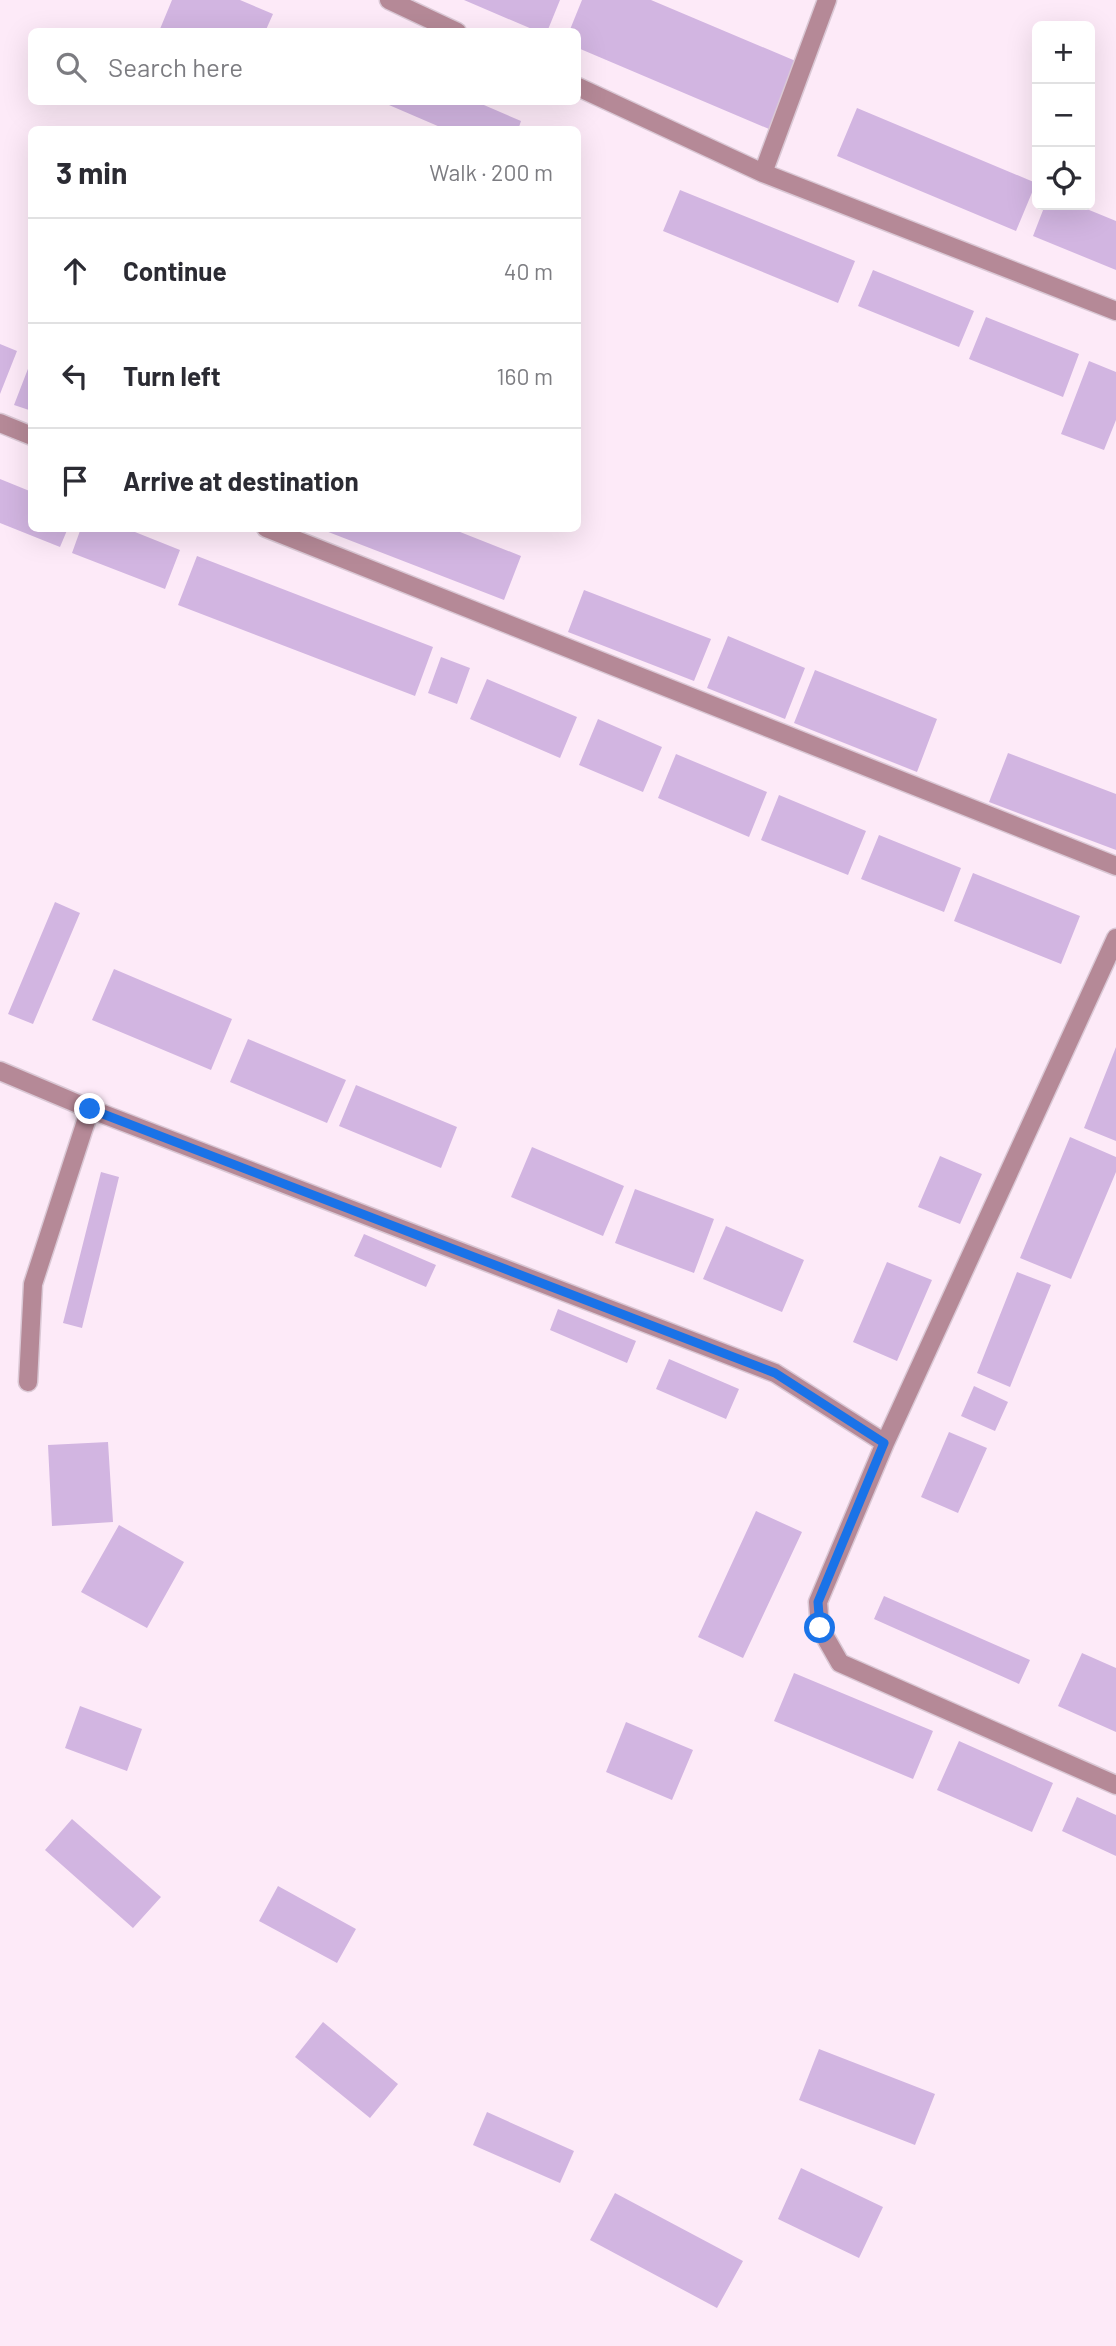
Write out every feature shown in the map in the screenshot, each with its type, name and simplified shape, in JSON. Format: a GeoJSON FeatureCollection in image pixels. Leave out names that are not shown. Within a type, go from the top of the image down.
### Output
{"type":"FeatureCollection","features":[{"type":"Feature","properties":{"kind":"street"},"geometry":{"type":"LineString","coordinates":[[389,0],[448,28]]}},
{"type":"Feature","properties":{"kind":"street"},"geometry":{"type":"LineString","coordinates":[[763,173],[827,0]]}},
{"type":"Feature","properties":{"kind":"street"},"geometry":{"type":"LineString","coordinates":[[581,88],[763,173],[1116,311]]}},
{"type":"Feature","properties":{"kind":"street"},"geometry":{"type":"LineString","coordinates":[[0,423],[28,434]]}},
{"type":"Feature","properties":{"kind":"street"},"geometry":{"type":"LineString","coordinates":[[276,532],[1116,866]]}},
{"type":"Feature","properties":{"kind":"street"},"geometry":{"type":"LineString","coordinates":[[1116,939],[884,1443],[818,1602],[820,1628],[840,1663],[1116,1785]]}},
{"type":"Feature","properties":{"kind":"street"},"geometry":{"type":"LineString","coordinates":[[0,1071],[90,1109],[775,1373],[884,1443]]}},
{"type":"Feature","properties":{"kind":"street"},"geometry":{"type":"LineString","coordinates":[[28,1381],[33,1284],[90,1109]]}},
{"type":"Feature","properties":{"kind":"building"},"geometry":{"type":"Polygon","coordinates":[[[172,0],[240,0],[273,14],[267,28],[160,28],[172,0]]]}},
{"type":"Feature","properties":{"kind":"building"},"geometry":{"type":"Polygon","coordinates":[[[464,0],[560,0],[549,28],[530,28],[464,0]]]}},
{"type":"Feature","properties":{"kind":"building"},"geometry":{"type":"Polygon","coordinates":[[[582,0],[651,0],[798,62],[769,129],[581,49],[581,28],[571,28],[582,0]]]}},
{"type":"Feature","properties":{"kind":"building"},"geometry":{"type":"Polygon","coordinates":[[[389,105],[484,105],[521,121],[519,126],[438,126],[389,105]]]}},
{"type":"Feature","properties":{"kind":"building"},"geometry":{"type":"Polygon","coordinates":[[[857,108],[1032,181],[1032,193],[1016,231],[837,156],[857,108]]]}},
{"type":"Feature","properties":{"kind":"building"},"geometry":{"type":"Polygon","coordinates":[[[680,190],[855,261],[838,303],[663,231],[680,190]]]}},
{"type":"Feature","properties":{"kind":"building"},"geometry":{"type":"Polygon","coordinates":[[[1043,210],[1089,210],[1116,221],[1116,270],[1033,236],[1043,210]]]}},
{"type":"Feature","properties":{"kind":"building"},"geometry":{"type":"Polygon","coordinates":[[[873,270],[974,311],[959,347],[858,306],[873,270]]]}},
{"type":"Feature","properties":{"kind":"building"},"geometry":{"type":"Polygon","coordinates":[[[986,317],[1079,354],[1063,397],[969,359],[986,317]]]}},
{"type":"Feature","properties":{"kind":"building"},"geometry":{"type":"Polygon","coordinates":[[[0,344],[17,351],[0,394],[0,344]]]}},
{"type":"Feature","properties":{"kind":"building"},"geometry":{"type":"Polygon","coordinates":[[[1089,361],[1116,372],[1116,420],[1104,450],[1061,434],[1089,361]]]}},
{"type":"Feature","properties":{"kind":"building"},"geometry":{"type":"Polygon","coordinates":[[[28,369],[28,410],[14,405],[28,369]]]}},
{"type":"Feature","properties":{"kind":"building"},"geometry":{"type":"Polygon","coordinates":[[[0,479],[28,490],[28,532],[66,532],[60,547],[0,523],[0,479]]]}},
{"type":"Feature","properties":{"kind":"building"},"geometry":{"type":"Polygon","coordinates":[[[80,532],[135,532],[180,550],[165,589],[72,553],[80,532]]]}},
{"type":"Feature","properties":{"kind":"building"},"geometry":{"type":"Polygon","coordinates":[[[328,532],[460,532],[521,556],[504,600],[328,532]]]}},
{"type":"Feature","properties":{"kind":"building"},"geometry":{"type":"Polygon","coordinates":[[[197,556],[433,647],[415,696],[178,605],[197,556]]]}},
{"type":"Feature","properties":{"kind":"building"},"geometry":{"type":"Polygon","coordinates":[[[584,590],[711,639],[694,681],[568,632],[584,590]]]}},
{"type":"Feature","properties":{"kind":"building"},"geometry":{"type":"Polygon","coordinates":[[[728,636],[805,668],[785,719],[707,688],[728,636]]]}},
{"type":"Feature","properties":{"kind":"building"},"geometry":{"type":"Polygon","coordinates":[[[441,657],[470,668],[457,704],[428,693],[441,657]]]}},
{"type":"Feature","properties":{"kind":"building"},"geometry":{"type":"Polygon","coordinates":[[[815,670],[937,719],[917,772],[794,723],[815,670]]]}},
{"type":"Feature","properties":{"kind":"building"},"geometry":{"type":"Polygon","coordinates":[[[487,679],[577,717],[560,758],[470,719],[487,679]]]}},
{"type":"Feature","properties":{"kind":"building"},"geometry":{"type":"Polygon","coordinates":[[[598,719],[662,747],[643,792],[579,765],[598,719]]]}},
{"type":"Feature","properties":{"kind":"building"},"geometry":{"type":"Polygon","coordinates":[[[1008,753],[1116,794],[1116,850],[989,802],[1008,753]]]}},
{"type":"Feature","properties":{"kind":"building"},"geometry":{"type":"Polygon","coordinates":[[[676,754],[767,792],[749,837],[658,798],[676,754]]]}},
{"type":"Feature","properties":{"kind":"building"},"geometry":{"type":"Polygon","coordinates":[[[779,795],[866,831],[848,875],[761,840],[779,795]]]}},
{"type":"Feature","properties":{"kind":"building"},"geometry":{"type":"Polygon","coordinates":[[[879,835],[961,868],[944,912],[861,879],[879,835]]]}},
{"type":"Feature","properties":{"kind":"building"},"geometry":{"type":"Polygon","coordinates":[[[973,873],[1080,916],[1061,964],[954,921],[973,873]]]}},
{"type":"Feature","properties":{"kind":"building"},"geometry":{"type":"Polygon","coordinates":[[[55,902],[80,913],[33,1024],[8,1014],[55,902]]]}},
{"type":"Feature","properties":{"kind":"building"},"geometry":{"type":"Polygon","coordinates":[[[114,969],[232,1019],[211,1070],[92,1020],[114,969]]]}},
{"type":"Feature","properties":{"kind":"building"},"geometry":{"type":"Polygon","coordinates":[[[248,1039],[346,1080],[327,1123],[230,1082],[248,1039]]]}},
{"type":"Feature","properties":{"kind":"building"},"geometry":{"type":"Polygon","coordinates":[[[1116,1047],[1116,1141],[1084,1128],[1116,1047]]]}},
{"type":"Feature","properties":{"kind":"building"},"geometry":{"type":"Polygon","coordinates":[[[356,1085],[457,1127],[441,1168],[339,1126],[356,1085]]]}},
{"type":"Feature","properties":{"kind":"building"},"geometry":{"type":"Polygon","coordinates":[[[1070,1137],[1116,1157],[1116,1172],[1071,1279],[1020,1258],[1070,1137]]]}},
{"type":"Feature","properties":{"kind":"building"},"geometry":{"type":"Polygon","coordinates":[[[532,1147],[624,1186],[603,1236],[511,1197],[532,1147]]]}},
{"type":"Feature","properties":{"kind":"building"},"geometry":{"type":"Polygon","coordinates":[[[940,1156],[982,1174],[960,1224],[918,1207],[940,1156]]]}},
{"type":"Feature","properties":{"kind":"building"},"geometry":{"type":"Polygon","coordinates":[[[101,1172],[119,1177],[82,1328],[63,1323],[101,1172]]]}},
{"type":"Feature","properties":{"kind":"building"},"geometry":{"type":"Polygon","coordinates":[[[635,1189],[714,1219],[694,1273],[615,1243],[635,1189]]]}},
{"type":"Feature","properties":{"kind":"building"},"geometry":{"type":"Polygon","coordinates":[[[726,1226],[804,1260],[782,1312],[703,1279],[726,1226]]]}},
{"type":"Feature","properties":{"kind":"building"},"geometry":{"type":"Polygon","coordinates":[[[364,1234],[436,1265],[426,1287],[354,1256],[364,1234]]]}},
{"type":"Feature","properties":{"kind":"building"},"geometry":{"type":"Polygon","coordinates":[[[887,1262],[932,1280],[897,1361],[853,1342],[887,1262]]]}},
{"type":"Feature","properties":{"kind":"building"},"geometry":{"type":"Polygon","coordinates":[[[1017,1272],[1051,1285],[1010,1387],[977,1373],[1017,1272]]]}},
{"type":"Feature","properties":{"kind":"building"},"geometry":{"type":"Polygon","coordinates":[[[558,1309],[636,1341],[627,1363],[550,1330],[558,1309]]]}},
{"type":"Feature","properties":{"kind":"building"},"geometry":{"type":"Polygon","coordinates":[[[669,1359],[739,1389],[726,1419],[656,1389],[669,1359]]]}},
{"type":"Feature","properties":{"kind":"building"},"geometry":{"type":"Polygon","coordinates":[[[974,1386],[1008,1402],[995,1431],[961,1416],[974,1386]]]}},
{"type":"Feature","properties":{"kind":"building"},"geometry":{"type":"Polygon","coordinates":[[[949,1432],[987,1448],[958,1513],[921,1497],[949,1432]]]}},
{"type":"Feature","properties":{"kind":"building"},"geometry":{"type":"Polygon","coordinates":[[[108,1442],[113,1522],[52,1526],[48,1445],[108,1442]]]}},
{"type":"Feature","properties":{"kind":"building"},"geometry":{"type":"Polygon","coordinates":[[[756,1511],[802,1532],[743,1658],[698,1637],[756,1511]]]}},
{"type":"Feature","properties":{"kind":"building"},"geometry":{"type":"Polygon","coordinates":[[[119,1525],[184,1562],[147,1628],[81,1592],[119,1525]]]}},
{"type":"Feature","properties":{"kind":"building"},"geometry":{"type":"Polygon","coordinates":[[[884,1596],[1030,1660],[1019,1684],[874,1619],[884,1596]]]}},
{"type":"Feature","properties":{"kind":"building"},"geometry":{"type":"Polygon","coordinates":[[[1082,1653],[1116,1668],[1116,1732],[1058,1706],[1082,1653]]]}},
{"type":"Feature","properties":{"kind":"building"},"geometry":{"type":"Polygon","coordinates":[[[794,1673],[933,1731],[913,1779],[774,1721],[794,1673]]]}},
{"type":"Feature","properties":{"kind":"building"},"geometry":{"type":"Polygon","coordinates":[[[80,1706],[142,1729],[127,1771],[65,1748],[80,1706]]]}},
{"type":"Feature","properties":{"kind":"building"},"geometry":{"type":"Polygon","coordinates":[[[626,1722],[693,1750],[672,1800],[606,1772],[626,1722]]]}},
{"type":"Feature","properties":{"kind":"building"},"geometry":{"type":"Polygon","coordinates":[[[959,1741],[1053,1783],[1032,1832],[937,1790],[959,1741]]]}},
{"type":"Feature","properties":{"kind":"building"},"geometry":{"type":"Polygon","coordinates":[[[1077,1797],[1116,1815],[1116,1856],[1062,1831],[1077,1797]]]}},
{"type":"Feature","properties":{"kind":"building"},"geometry":{"type":"Polygon","coordinates":[[[72,1819],[161,1897],[133,1928],[45,1850],[72,1819]]]}},
{"type":"Feature","properties":{"kind":"building"},"geometry":{"type":"Polygon","coordinates":[[[278,1886],[356,1929],[337,1963],[259,1921],[278,1886]]]}},
{"type":"Feature","properties":{"kind":"building"},"geometry":{"type":"Polygon","coordinates":[[[323,2022],[398,2084],[370,2118],[295,2057],[323,2022]]]}},
{"type":"Feature","properties":{"kind":"building"},"geometry":{"type":"Polygon","coordinates":[[[819,2049],[935,2094],[915,2145],[799,2100],[819,2049]]]}},
{"type":"Feature","properties":{"kind":"building"},"geometry":{"type":"Polygon","coordinates":[[[487,2112],[574,2151],[560,2183],[473,2145],[487,2112]]]}},
{"type":"Feature","properties":{"kind":"building"},"geometry":{"type":"Polygon","coordinates":[[[801,2168],[883,2207],[859,2258],[778,2219],[801,2168]]]}},
{"type":"Feature","properties":{"kind":"building"},"geometry":{"type":"Polygon","coordinates":[[[615,2193],[743,2261],[717,2308],[590,2240],[615,2193]]]}},
{"type":"Feature","properties":{"kind":"route"},"geometry":{"type":"LineString","coordinates":[[90,1109],[775,1373],[884,1443],[818,1602],[820,1628]]}}]}
